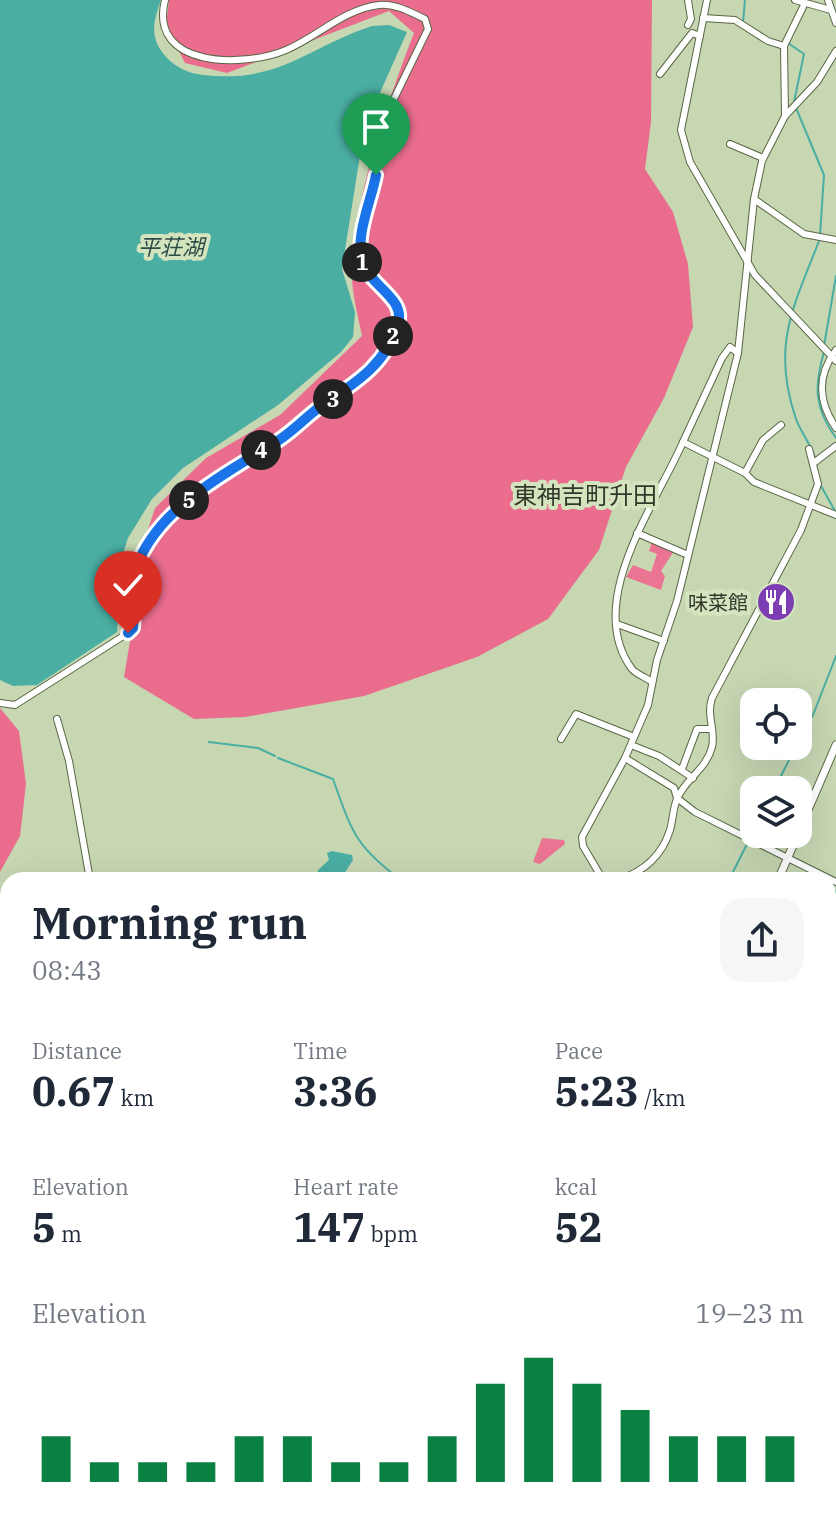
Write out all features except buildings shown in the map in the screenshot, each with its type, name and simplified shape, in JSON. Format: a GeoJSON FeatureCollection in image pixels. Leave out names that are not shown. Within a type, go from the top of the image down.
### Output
{"type":"FeatureCollection","features":[{"type":"Feature","properties":{"kind":"street"},"geometry":{"type":"LineString","coordinates":[[0,703],[15,705],[128,633],[133,628],[136,569],[148,545],[212,481],[276,442],[300,421],[367,376],[399,322],[398,307],[366,270],[361,238],[391,105],[428,29],[425,19],[399,8],[379,5],[330,24],[286,50],[264,57],[219,57],[189,54],[170,44],[161,24],[165,0]]}},
{"type":"Feature","properties":{"kind":"street"},"geometry":{"type":"LineString","coordinates":[[688,0],[691,19],[688,25]]}},
{"type":"Feature","properties":{"kind":"street"},"geometry":{"type":"LineString","coordinates":[[707,0],[681,130],[690,162],[747,264],[830,352],[825,365],[822,394],[827,414],[836,428]]}},
{"type":"Feature","properties":{"kind":"street"},"geometry":{"type":"LineString","coordinates":[[795,0],[831,10]]}},
{"type":"Feature","properties":{"kind":"street"},"geometry":{"type":"LineString","coordinates":[[828,0],[836,23]]}},
{"type":"Feature","properties":{"kind":"street"},"geometry":{"type":"LineString","coordinates":[[785,116],[784,46],[803,7]]}},
{"type":"Feature","properties":{"kind":"street"},"geometry":{"type":"LineString","coordinates":[[703,18],[735,20],[768,41],[784,46]]}},
{"type":"Feature","properties":{"kind":"street"},"geometry":{"type":"LineString","coordinates":[[660,74],[692,33],[700,36]]}},
{"type":"Feature","properties":{"kind":"street"},"geometry":{"type":"LineString","coordinates":[[598,872],[583,846],[582,837],[631,745],[688,555],[738,353],[754,199],[763,158],[785,116],[817,82],[836,51]]}},
{"type":"Feature","properties":{"kind":"street"},"geometry":{"type":"LineString","coordinates":[[730,144],[763,158]]}},
{"type":"Feature","properties":{"kind":"street"},"geometry":{"type":"LineString","coordinates":[[754,199],[814,238],[836,240]]}},
{"type":"Feature","properties":{"kind":"street"},"geometry":{"type":"LineString","coordinates":[[652,682],[632,669],[618,643],[615,595],[637,533],[663,488],[722,358],[730,347],[738,353]]}},
{"type":"Feature","properties":{"kind":"street"},"geometry":{"type":"LineString","coordinates":[[745,473],[763,440],[781,425]]}},
{"type":"Feature","properties":{"kind":"street"},"geometry":{"type":"LineString","coordinates":[[683,442],[745,473],[754,482],[835,515]]}},
{"type":"Feature","properties":{"kind":"street"},"geometry":{"type":"LineString","coordinates":[[817,461],[836,446]]}},
{"type":"Feature","properties":{"kind":"street"},"geometry":{"type":"LineString","coordinates":[[640,872],[652,863],[669,833],[677,798],[705,765],[712,746],[708,711],[712,698],[810,506],[818,484],[817,461],[809,449]]}},
{"type":"Feature","properties":{"kind":"street"},"geometry":{"type":"LineString","coordinates":[[637,533],[688,555]]}},
{"type":"Feature","properties":{"kind":"street"},"geometry":{"type":"LineString","coordinates":[[617,624],[664,641]]}},
{"type":"Feature","properties":{"kind":"street"},"geometry":{"type":"LineString","coordinates":[[561,739],[576,714],[634,737]]}},
{"type":"Feature","properties":{"kind":"street"},"geometry":{"type":"LineString","coordinates":[[57,719],[69,761],[89,872]]}},
{"type":"Feature","properties":{"kind":"street"},"geometry":{"type":"LineString","coordinates":[[682,769],[697,729],[712,729]]}},
{"type":"Feature","properties":{"kind":"street"},"geometry":{"type":"LineString","coordinates":[[631,745],[682,769],[693,778]]}},
{"type":"Feature","properties":{"kind":"street"},"geometry":{"type":"LineString","coordinates":[[812,801],[836,745]]}},
{"type":"Feature","properties":{"kind":"street"},"geometry":{"type":"LineString","coordinates":[[625,758],[674,788],[677,798],[695,812],[816,872]]}},
{"type":"Feature","properties":{"kind":"street"},"geometry":{"type":"LineString","coordinates":[[781,872],[792,848]]}},
{"type":"Feature","properties":{"kind":"shaded area"},"geometry":{"type":"Polygon","coordinates":[[[169,0],[652,0],[651,122],[645,169],[673,212],[688,264],[693,327],[664,398],[626,467],[599,550],[548,619],[477,657],[364,696],[245,717],[194,719],[124,677],[132,629],[133,576],[155,508],[206,458],[280,415],[362,336],[352,278],[359,213],[384,118],[414,33],[389,11],[227,73],[185,63],[166,26],[169,0]]]}},
{"type":"Feature","properties":{"kind":"shaded area"},"geometry":{"type":"Polygon","coordinates":[[[652,542],[674,551],[661,571],[665,576],[661,590],[626,577],[633,565],[651,572],[657,554],[649,551],[652,542]]]}},
{"type":"Feature","properties":{"kind":"shaded area"},"geometry":{"type":"Polygon","coordinates":[[[0,708],[19,731],[26,784],[20,836],[0,872],[0,708]]]}},
{"type":"Feature","properties":{"kind":"shaded area"},"geometry":{"type":"Polygon","coordinates":[[[542,838],[564,840],[565,844],[540,864],[533,862],[542,838]]]}},
{"type":"Feature","properties":{"kind":"water","name":"平荘湖"},"geometry":{"type":"Polygon","coordinates":[[[0,0],[161,0],[154,25],[158,47],[181,68],[209,76],[260,73],[372,26],[389,25],[407,32],[375,104],[361,149],[342,269],[355,312],[353,337],[341,352],[278,405],[183,468],[152,499],[128,538],[121,560],[117,632],[37,685],[13,686],[0,680],[0,0]]]}},
{"type":"Feature","properties":{"kind":"water"},"geometry":{"type":"Polygon","coordinates":[[[327,853],[352,855],[353,860],[345,872],[318,872],[329,860],[327,853]]]}},
{"type":"Feature","properties":{"kind":"waterway"},"geometry":{"type":"LineString","coordinates":[[743,22],[745,0]]}},
{"type":"Feature","properties":{"kind":"waterway"},"geometry":{"type":"LineString","coordinates":[[788,43],[804,54],[794,102]]}},
{"type":"Feature","properties":{"kind":"waterway"},"geometry":{"type":"LineString","coordinates":[[796,108],[824,175],[820,235]]}},
{"type":"Feature","properties":{"kind":"waterway"},"geometry":{"type":"LineString","coordinates":[[815,458],[796,419],[785,370],[785,348],[794,308],[819,241]]}},
{"type":"Feature","properties":{"kind":"waterway"},"geometry":{"type":"LineString","coordinates":[[824,346],[836,276]]}},
{"type":"Feature","properties":{"kind":"waterway"},"geometry":{"type":"LineString","coordinates":[[824,352],[818,396],[823,417],[836,438]]}},
{"type":"Feature","properties":{"kind":"waterway"},"geometry":{"type":"LineString","coordinates":[[820,484],[836,513]]}},
{"type":"Feature","properties":{"kind":"waterway"},"geometry":{"type":"LineString","coordinates":[[812,717],[836,656]]}},
{"type":"Feature","properties":{"kind":"waterway"},"geometry":{"type":"LineString","coordinates":[[209,742],[258,748],[275,756]]}},
{"type":"Feature","properties":{"kind":"waterway"},"geometry":{"type":"LineString","coordinates":[[278,758],[333,779],[357,837],[391,872]]}},
{"type":"Feature","properties":{"kind":"waterway"},"geometry":{"type":"LineString","coordinates":[[781,776],[789,760]]}},
{"type":"Feature","properties":{"kind":"waterway"},"geometry":{"type":"LineString","coordinates":[[733,872],[745,848]]}},
{"type":"Feature","properties":{"kind":"place","name":"味菜館"},"geometry":{"type":"Point","coordinates":[776,602]}},
{"type":"Feature","properties":{"kind":"district","name":"東神吉町升田"},"geometry":{"type":"Point","coordinates":[585,495]}},
{"type":"Feature","properties":{"kind":"route"},"geometry":{"type":"LineString","coordinates":[[128,633],[133,628],[136,569],[148,545],[185,504],[212,481],[276,442],[300,421],[367,376],[398,327],[398,307],[366,270],[361,254],[361,238],[376,175]]}}]}
